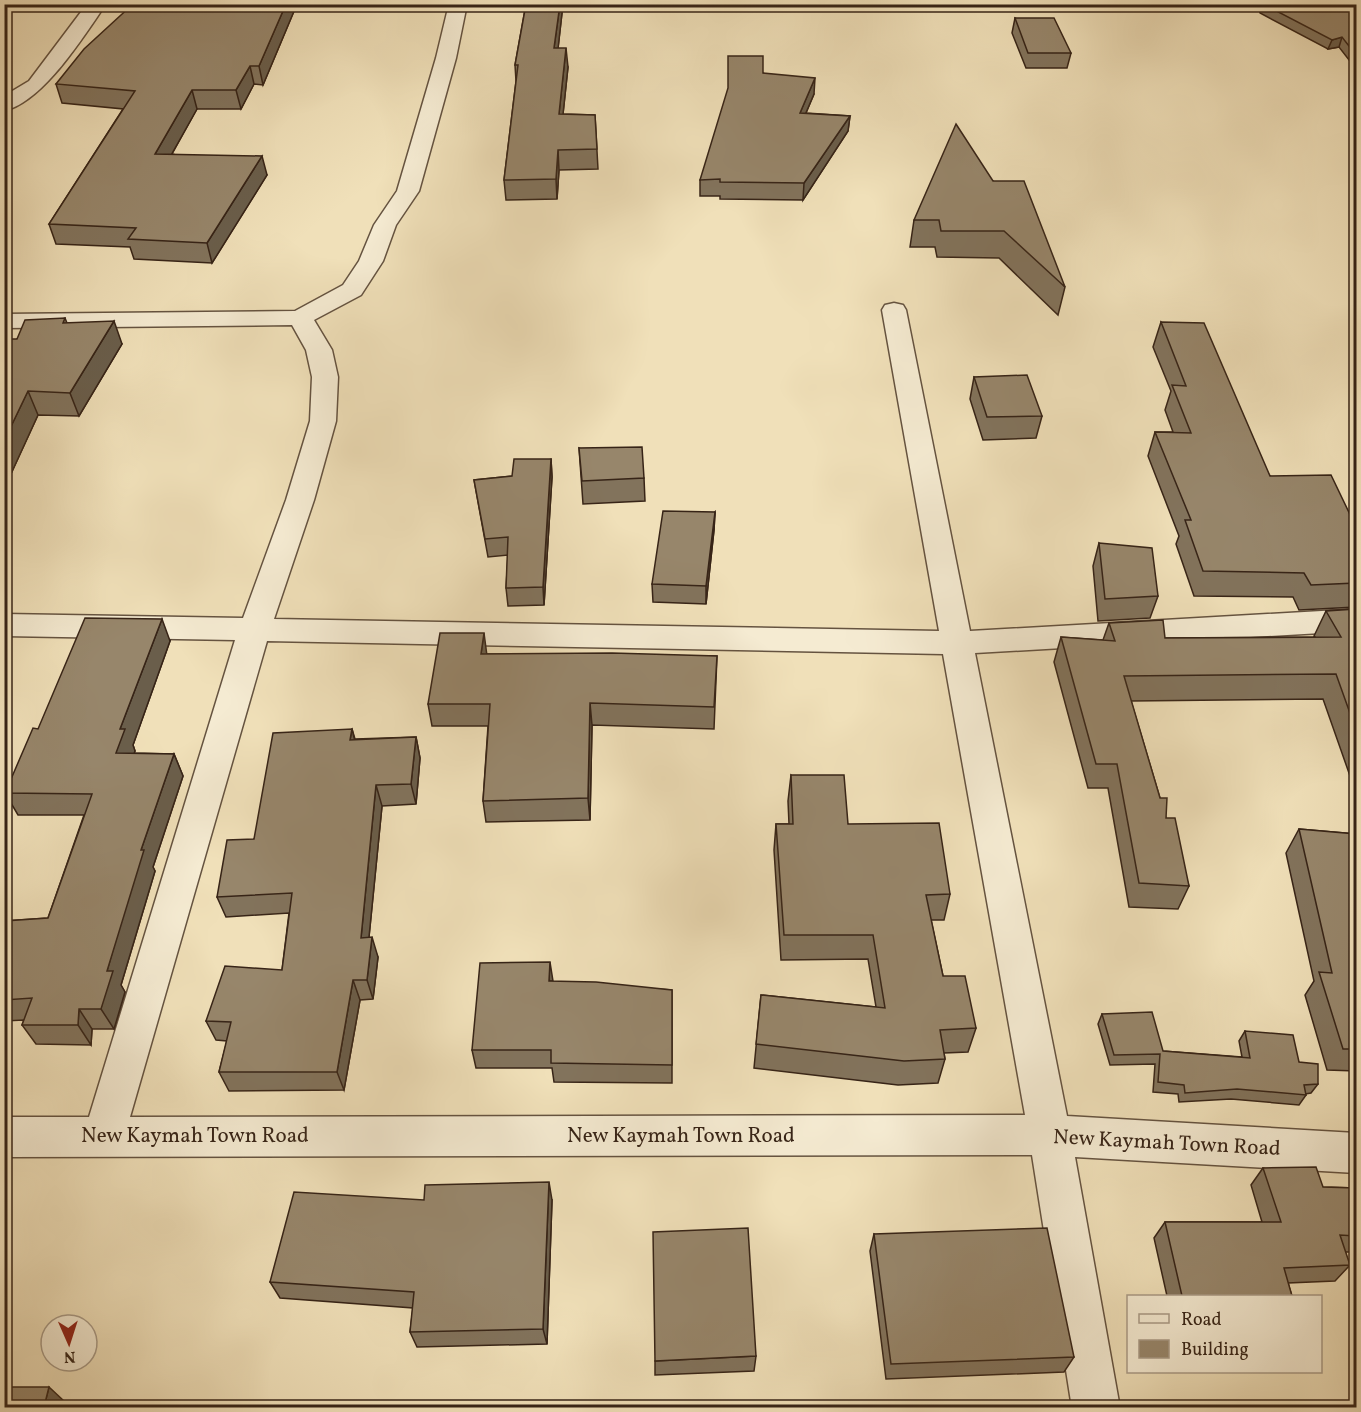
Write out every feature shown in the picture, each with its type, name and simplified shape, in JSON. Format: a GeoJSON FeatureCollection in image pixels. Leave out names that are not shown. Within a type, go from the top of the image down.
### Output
{"type":"FeatureCollection","features":[{"type":"Feature","properties":{"kind":"street"},"geometry":{"type":"LineString","coordinates":[[4,105],[36,85],[96,4]]}},
{"type":"Feature","properties":{"kind":"street"},"geometry":{"type":"LineString","coordinates":[[4,321],[300,318],[352,290],[372,261],[386,225],[408,191],[446,58],[458,4]]}},
{"type":"Feature","properties":{"kind":"street"},"geometry":{"type":"LineString","coordinates":[[894,310],[1050,1135],[1096,1407]]}},
{"type":"Feature","properties":{"kind":"street"},"geometry":{"type":"LineString","coordinates":[[104,1135],[255,628],[300,500],[323,421],[325,377],[319,350],[300,318]]}},
{"type":"Feature","properties":{"kind":"street"},"geometry":{"type":"LineString","coordinates":[[4,625],[956,643],[1356,620]]}},
{"type":"Feature","properties":{"kind":"street","name":"New Kaymah Town Road"},"geometry":{"type":"LineString","coordinates":[[4,1137],[104,1135],[1050,1135],[1356,1153]]}},
{"type":"Feature","properties":{"kind":"building"},"geometry":{"type":"Polygon","coordinates":[[[133,4],[286,4],[259,66],[250,66],[236,90],[192,90],[155,154],[262,156],[207,243],[128,239],[136,228],[49,224],[135,91],[56,84],[84,49],[133,4]]]}},
{"type":"Feature","properties":{"kind":"building"},"geometry":{"type":"Polygon","coordinates":[[[526,4],[560,4],[554,48],[566,48],[559,114],[595,115],[597,149],[558,150],[556,179],[504,180],[518,65],[515,65],[526,4]]]}},
{"type":"Feature","properties":{"kind":"building"},"geometry":{"type":"Polygon","coordinates":[[[1263,4],[1356,4],[1356,55],[1342,37],[1332,40],[1263,4]]]}},
{"type":"Feature","properties":{"kind":"building"},"geometry":{"type":"Polygon","coordinates":[[[1015,18],[1054,18],[1071,53],[1028,53],[1015,18]]]}},
{"type":"Feature","properties":{"kind":"building"},"geometry":{"type":"Polygon","coordinates":[[[728,56],[763,56],[763,73],[815,78],[800,113],[850,116],[804,183],[700,180],[728,88],[728,56]]]}},
{"type":"Feature","properties":{"kind":"building"},"geometry":{"type":"Polygon","coordinates":[[[956,124],[993,181],[1024,181],[1065,287],[1004,231],[941,231],[939,220],[914,220],[956,124]]]}},
{"type":"Feature","properties":{"kind":"building"},"geometry":{"type":"Polygon","coordinates":[[[65,318],[63,323],[114,321],[70,393],[28,391],[4,441],[4,339],[17,339],[25,320],[65,318]]]}},
{"type":"Feature","properties":{"kind":"building"},"geometry":{"type":"Polygon","coordinates":[[[1161,322],[1204,323],[1270,476],[1331,475],[1356,527],[1356,583],[1311,585],[1304,573],[1203,571],[1185,520],[1191,520],[1155,432],[1191,433],[1172,385],[1186,386],[1161,322]]]}},
{"type":"Feature","properties":{"kind":"building"},"geometry":{"type":"Polygon","coordinates":[[[1027,375],[1042,416],[987,417],[974,377],[1027,375]]]}},
{"type":"Feature","properties":{"kind":"building"},"geometry":{"type":"Polygon","coordinates":[[[642,447],[644,478],[582,481],[579,448],[642,447]]]}},
{"type":"Feature","properties":{"kind":"building"},"geometry":{"type":"Polygon","coordinates":[[[514,459],[551,459],[543,587],[506,588],[508,537],[485,539],[474,480],[512,476],[514,459]]]}},
{"type":"Feature","properties":{"kind":"building"},"geometry":{"type":"Polygon","coordinates":[[[663,511],[715,512],[706,586],[652,584],[663,511]]]}},
{"type":"Feature","properties":{"kind":"building"},"geometry":{"type":"Polygon","coordinates":[[[1099,543],[1152,548],[1158,596],[1105,599],[1099,543]]]}},
{"type":"Feature","properties":{"kind":"building"},"geometry":{"type":"Polygon","coordinates":[[[1356,609],[1356,730],[1336,674],[1124,676],[1160,798],[1167,798],[1166,818],[1175,818],[1189,886],[1139,883],[1117,764],[1096,764],[1061,637],[1115,641],[1109,623],[1163,620],[1165,638],[1341,637],[1326,611],[1356,609]]]}},
{"type":"Feature","properties":{"kind":"building"},"geometry":{"type":"Polygon","coordinates":[[[85,618],[162,619],[120,729],[125,729],[116,753],[174,754],[141,850],[144,850],[107,971],[113,971],[101,1009],[79,1009],[78,1025],[22,1025],[32,998],[4,1000],[4,921],[48,918],[92,794],[5,793],[33,728],[38,729],[85,618]]]}},
{"type":"Feature","properties":{"kind":"building"},"geometry":{"type":"Polygon","coordinates":[[[440,633],[484,633],[481,654],[612,653],[717,656],[714,707],[590,703],[588,798],[483,801],[490,704],[428,704],[440,633]]]}},
{"type":"Feature","properties":{"kind":"building"},"geometry":{"type":"Polygon","coordinates":[[[352,729],[350,740],[416,737],[411,784],[376,785],[361,938],[372,937],[367,980],[353,980],[337,1072],[219,1072],[231,1022],[206,1021],[225,966],[282,970],[292,893],[217,897],[227,840],[254,839],[273,733],[352,729]]]}},
{"type":"Feature","properties":{"kind":"building"},"geometry":{"type":"Polygon","coordinates":[[[791,775],[844,775],[848,824],[939,823],[950,894],[926,895],[943,976],[965,976],[976,1028],[940,1030],[945,1059],[904,1061],[756,1044],[761,995],[885,1008],[873,935],[784,935],[776,824],[793,824],[791,775]]]}},
{"type":"Feature","properties":{"kind":"building"},"geometry":{"type":"Polygon","coordinates":[[[1299,829],[1356,834],[1356,1049],[1343,1049],[1319,972],[1332,973],[1299,829]]]}},
{"type":"Feature","properties":{"kind":"building"},"geometry":{"type":"Polygon","coordinates":[[[550,962],[549,981],[596,982],[672,990],[672,1065],[551,1063],[551,1050],[472,1050],[480,963],[550,962]]]}},
{"type":"Feature","properties":{"kind":"building"},"geometry":{"type":"Polygon","coordinates":[[[1152,1012],[1163,1051],[1250,1058],[1245,1031],[1293,1035],[1299,1062],[1318,1064],[1318,1084],[1304,1085],[1306,1095],[1237,1089],[1185,1093],[1184,1085],[1158,1082],[1160,1054],[1114,1055],[1102,1014],[1152,1012]]]}},
{"type":"Feature","properties":{"kind":"building"},"geometry":{"type":"Polygon","coordinates":[[[1316,1167],[1323,1187],[1356,1188],[1356,1236],[1340,1235],[1350,1265],[1284,1268],[1292,1295],[1182,1295],[1165,1222],[1281,1222],[1263,1168],[1316,1167]]]}},
{"type":"Feature","properties":{"kind":"building"},"geometry":{"type":"Polygon","coordinates":[[[549,1182],[543,1329],[410,1332],[414,1292],[270,1282],[294,1192],[424,1200],[425,1185],[549,1182]]]}},
{"type":"Feature","properties":{"kind":"building"},"geometry":{"type":"Polygon","coordinates":[[[748,1228],[756,1356],[655,1361],[653,1232],[748,1228]]]}},
{"type":"Feature","properties":{"kind":"building"},"geometry":{"type":"Polygon","coordinates":[[[1047,1228],[1074,1357],[891,1364],[874,1234],[1047,1228]]]}},
{"type":"Feature","properties":{"kind":"building"},"geometry":{"type":"Polygon","coordinates":[[[4,1387],[49,1387],[44,1407],[4,1407],[4,1387]]]}}]}
